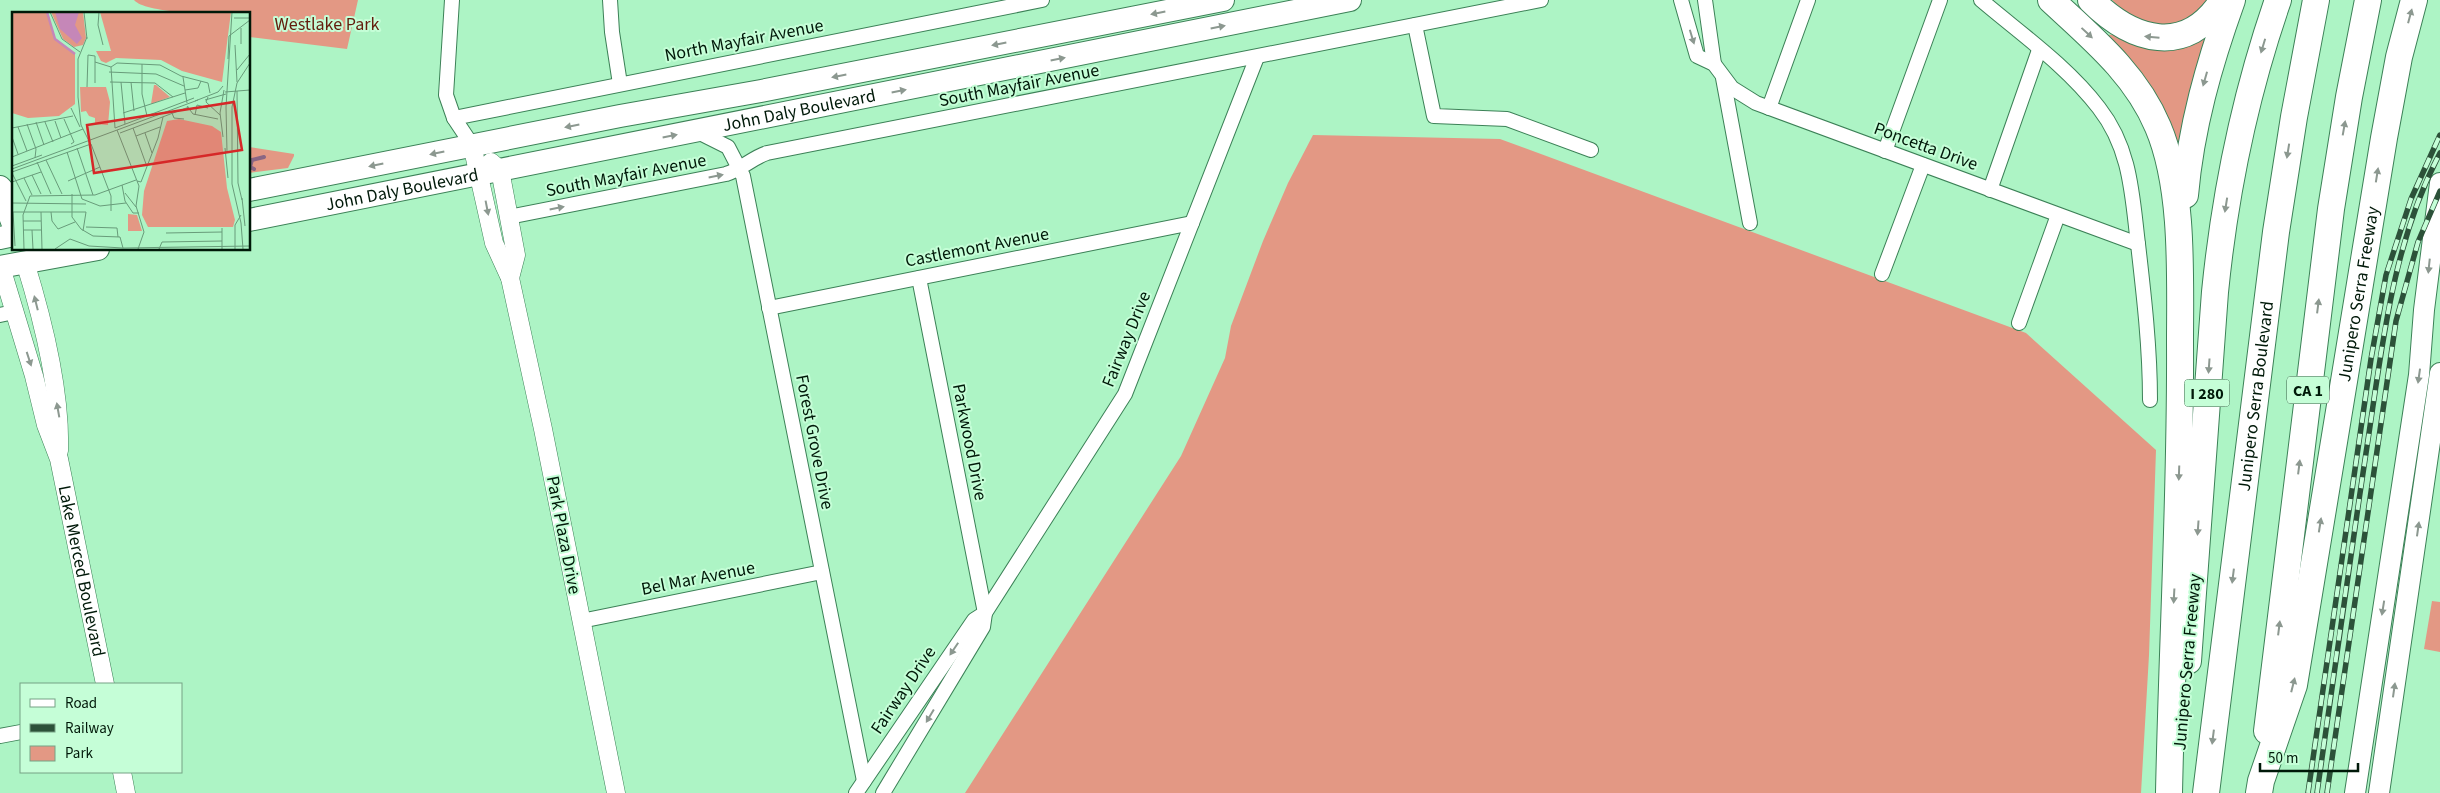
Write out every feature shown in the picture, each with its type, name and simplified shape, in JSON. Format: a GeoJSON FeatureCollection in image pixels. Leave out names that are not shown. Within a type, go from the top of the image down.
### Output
{"type":"FeatureCollection","features":[{"type":"Feature","properties":{"kind":"highway"},"geometry":{"type":"LineString","coordinates":[[2051,0],[2101,46],[2126,73],[2142,95],[2159,128],[2175,187],[2180,318]]}},
{"type":"Feature","properties":{"kind":"highway"},"geometry":{"type":"LineString","coordinates":[[2090,0],[2111,19],[2126,29],[2143,36],[2160,37],[2176,35],[2192,29],[2207,19],[2223,0]]}},
{"type":"Feature","properties":{"kind":"highway"},"geometry":{"type":"LineString","coordinates":[[2169,793],[2172,621],[2180,460],[2180,318],[2184,208],[2191,145],[2207,72],[2232,0]]}},
{"type":"Feature","properties":{"kind":"highway","name":"Junipero Serra Freeway"},"geometry":{"type":"LineString","coordinates":[[2177,793],[2218,264],[2230,180],[2241,125],[2278,0]]}},
{"type":"Feature","properties":{"kind":"highway","name":"Junipero Serra Boulevard"},"geometry":{"type":"LineString","coordinates":[[2206,793],[2276,232],[2294,117],[2316,0]]}},
{"type":"Feature","properties":{"kind":"highway","name":"CA 1"},"geometry":{"type":"LineString","coordinates":[[2260,787],[2330,210],[2368,0]]}},
{"type":"Feature","properties":{"kind":"highway","name":"Junipero Serra Freeway"},"geometry":{"type":"LineString","coordinates":[[2260,787],[2294,685],[2384,138],[2396,74],[2414,0]]}},
{"type":"Feature","properties":{"kind":"main road","name":"John Daly Boulevard"},"geometry":{"type":"LineString","coordinates":[[250,190],[1223,0]]}},
{"type":"Feature","properties":{"kind":"main road","name":"John Daly Boulevard"},"geometry":{"type":"LineString","coordinates":[[250,220],[1350,0]]}},
{"type":"Feature","properties":{"kind":"main road"},"geometry":{"type":"LineString","coordinates":[[2355,793],[2419,375],[2424,310],[2440,183]]}},
{"type":"Feature","properties":{"kind":"main road"},"geometry":{"type":"LineString","coordinates":[[0,187],[12,200]]}},
{"type":"Feature","properties":{"kind":"main road"},"geometry":{"type":"LineString","coordinates":[[0,192],[12,225]]}},
{"type":"Feature","properties":{"kind":"main road"},"geometry":{"type":"LineString","coordinates":[[0,266],[22,256],[87,250]]}},
{"type":"Feature","properties":{"kind":"main road"},"geometry":{"type":"LineString","coordinates":[[2379,793],[2440,373]]}},
{"type":"Feature","properties":{"kind":"street"},"geometry":{"type":"LineString","coordinates":[[452,0],[445,82],[449,107],[472,145]]}},
{"type":"Feature","properties":{"kind":"street"},"geometry":{"type":"LineString","coordinates":[[610,0],[612,32],[620,84]]}},
{"type":"Feature","properties":{"kind":"street","name":"North Mayfair Avenue"},"geometry":{"type":"LineString","coordinates":[[454,118],[993,5],[1042,0]]}},
{"type":"Feature","properties":{"kind":"street","name":"South Mayfair Avenue"},"geometry":{"type":"LineString","coordinates":[[509,217],[741,170],[751,160],[767,154],[1541,0]]}},
{"type":"Feature","properties":{"kind":"street","name":"Poncetta Drive"},"geometry":{"type":"LineString","coordinates":[[1681,0],[1697,56],[1714,64]]}},
{"type":"Feature","properties":{"kind":"street","name":"Poncetta Drive"},"geometry":{"type":"LineString","coordinates":[[1705,0],[1714,64],[1722,77],[1743,96],[1769,108],[2138,244]]}},
{"type":"Feature","properties":{"kind":"street"},"geometry":{"type":"LineString","coordinates":[[1769,108],[1808,0]]}},
{"type":"Feature","properties":{"kind":"street"},"geometry":{"type":"LineString","coordinates":[[1885,151],[1940,0]]}},
{"type":"Feature","properties":{"kind":"street"},"geometry":{"type":"LineString","coordinates":[[1981,0],[2086,92],[2112,126],[2129,168],[2148,336],[2150,400]]}},
{"type":"Feature","properties":{"kind":"street"},"geometry":{"type":"LineString","coordinates":[[1415,25],[1434,116],[1507,119],[1591,150]]}},
{"type":"Feature","properties":{"kind":"street"},"geometry":{"type":"LineString","coordinates":[[1990,190],[2039,50]]}},
{"type":"Feature","properties":{"kind":"street","name":"Fairway Drive"},"geometry":{"type":"LineString","coordinates":[[860,787],[974,620],[985,612],[1126,394],[1257,57]]}},
{"type":"Feature","properties":{"kind":"street"},"geometry":{"type":"LineString","coordinates":[[1722,77],[1750,223]]}},
{"type":"Feature","properties":{"kind":"street","name":"Forest Grove Drive"},"geometry":{"type":"LineString","coordinates":[[697,131],[728,147],[741,170],[822,572],[860,787]]}},
{"type":"Feature","properties":{"kind":"street","name":"Park Plaza Drive"},"geometry":{"type":"LineString","coordinates":[[472,145],[490,172],[509,217],[516,255],[510,278]]}},
{"type":"Feature","properties":{"kind":"street"},"geometry":{"type":"LineString","coordinates":[[1882,274],[1923,165]]}},
{"type":"Feature","properties":{"kind":"street","name":"Park Plaza Drive"},"geometry":{"type":"LineString","coordinates":[[490,172],[494,243],[510,278],[543,429],[616,793]]}},
{"type":"Feature","properties":{"kind":"street"},"geometry":{"type":"LineString","coordinates":[[2019,323],[2058,215]]}},
{"type":"Feature","properties":{"kind":"street","name":"Castlemont Avenue"},"geometry":{"type":"LineString","coordinates":[[769,308],[1192,223]]}},
{"type":"Feature","properties":{"kind":"street","name":"Lake Merced Boulevard"},"geometry":{"type":"LineString","coordinates":[[22,256],[46,344],[60,423],[58,458]]}},
{"type":"Feature","properties":{"kind":"street","name":"Lake Merced Boulevard"},"geometry":{"type":"LineString","coordinates":[[0,266],[7,314],[34,376],[46,425],[58,458],[105,683]]}},
{"type":"Feature","properties":{"kind":"street","name":"Parkwood Drive"},"geometry":{"type":"LineString","coordinates":[[919,278],[985,612]]}},
{"type":"Feature","properties":{"kind":"street","name":"Bel Mar Avenue"},"geometry":{"type":"LineString","coordinates":[[581,620],[822,572]]}},
{"type":"Feature","properties":{"kind":"street","name":"Fairway Drive"},"geometry":{"type":"LineString","coordinates":[[884,793],[983,627],[985,612]]}},
{"type":"Feature","properties":{"kind":"street"},"geometry":{"type":"LineString","coordinates":[[0,736],[20,732]]}},
{"type":"Feature","properties":{"kind":"street"},"geometry":{"type":"LineString","coordinates":[[122,773],[126,793]]}},
{"type":"Feature","properties":{"kind":"green space","name":"Westlake Park"},"geometry":{"type":"Polygon","coordinates":[[[134,0],[358,0],[347,49],[250,37],[250,12],[182,12],[154,9],[134,0]]]}},
{"type":"Feature","properties":{"kind":"green space"},"geometry":{"type":"Polygon","coordinates":[[[2112,0],[2219,0],[2164,31],[2128,16],[2112,0]]]}},
{"type":"Feature","properties":{"kind":"green space"},"geometry":{"type":"Polygon","coordinates":[[[2214,23],[2179,174],[2110,47],[2108,35],[2214,23]]]}},
{"type":"Feature","properties":{"kind":"green space"},"geometry":{"type":"Polygon","coordinates":[[[1313,135],[1500,139],[2026,333],[2156,450],[2149,655],[2141,793],[965,793],[1181,456],[1225,358],[1231,326],[1263,241],[1288,183],[1313,135]]]}},
{"type":"Feature","properties":{"kind":"green space"},"geometry":{"type":"Polygon","coordinates":[[[250,147],[294,154],[288,168],[250,173],[250,147]]]}},
{"type":"Feature","properties":{"kind":"green space"},"geometry":{"type":"Polygon","coordinates":[[[2432,601],[2440,602],[2440,652],[2424,649],[2432,601]]]}},
{"type":"Feature","properties":{"kind":"waterway"},"geometry":{"type":"LineString","coordinates":[[254,169],[250,167],[252,160],[264,157]]}},
{"type":"Feature","properties":{"kind":"railway"},"geometry":{"type":"LineString","coordinates":[[2308,793],[2371,359],[2386,275],[2411,199],[2440,135]]}},
{"type":"Feature","properties":{"kind":"railway"},"geometry":{"type":"LineString","coordinates":[[2317,793],[2377,376],[2391,299],[2410,225],[2423,188],[2440,153]]}},
{"type":"Feature","properties":{"kind":"railway"},"geometry":{"type":"LineString","coordinates":[[2327,793],[2396,321],[2418,242],[2440,191]]}}]}
